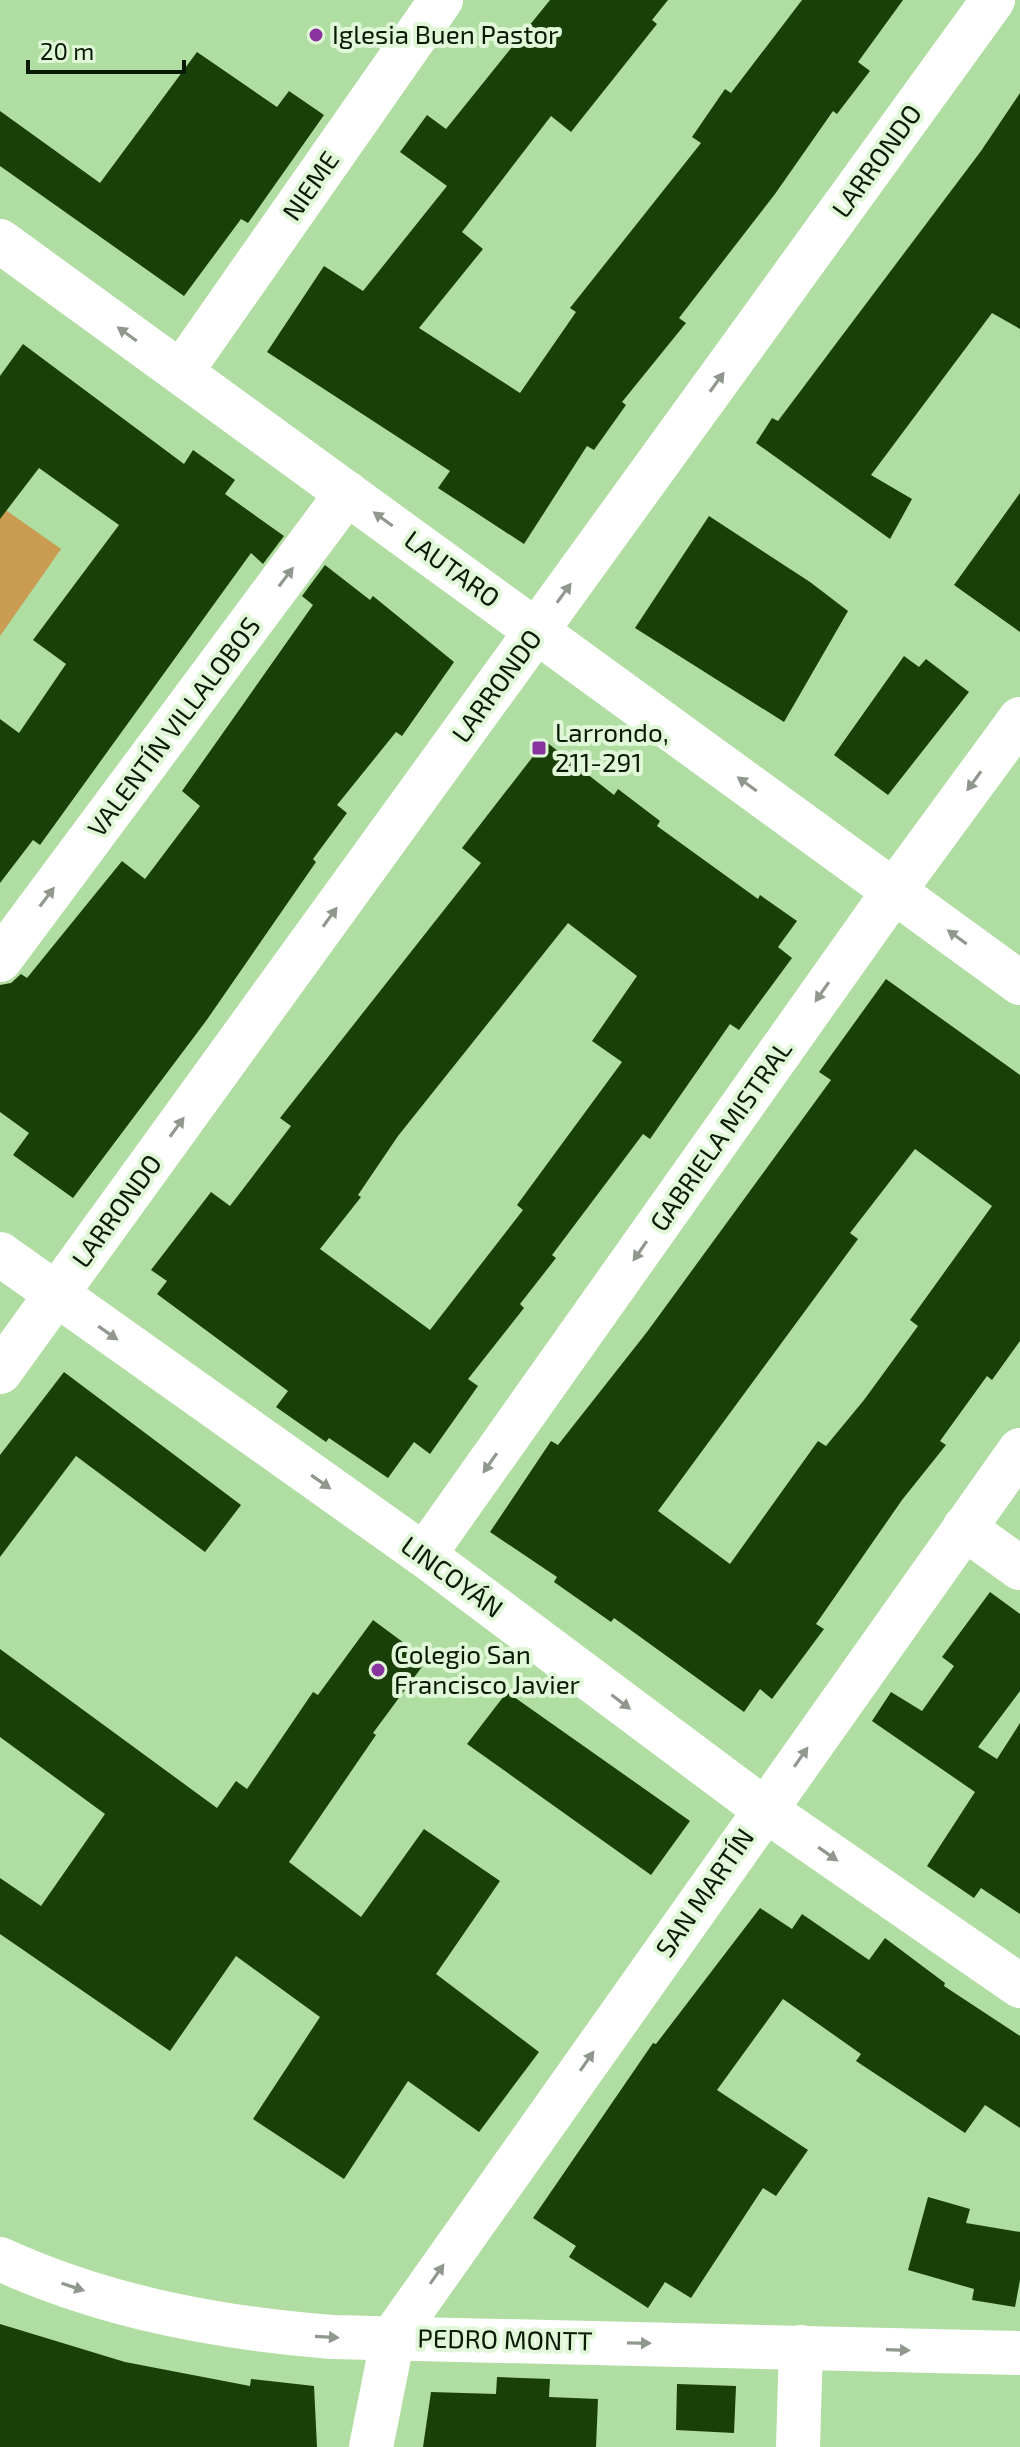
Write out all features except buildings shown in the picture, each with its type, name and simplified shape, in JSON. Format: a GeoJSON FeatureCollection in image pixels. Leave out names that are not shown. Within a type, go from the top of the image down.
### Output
{"type":"FeatureCollection","features":[{"type":"Feature","properties":{"kind":"street","name":"NIEME"},"geometry":{"type":"LineString","coordinates":[[181,372],[441,0]]}},
{"type":"Feature","properties":{"kind":"street","name":"LARRONDO"},"geometry":{"type":"LineString","coordinates":[[0,1372],[993,0]]}},
{"type":"Feature","properties":{"kind":"street","name":"LAUTARO"},"geometry":{"type":"LineString","coordinates":[[0,241],[1020,983]]}},
{"type":"Feature","properties":{"kind":"street","name":"VALENTÍN VILLALOBOS"},"geometry":{"type":"LineString","coordinates":[[0,960],[347,493]]}},
{"type":"Feature","properties":{"kind":"street","name":"GABRIELA MISTRAL"},"geometry":{"type":"LineString","coordinates":[[424,1555],[894,891],[1020,719]]}},
{"type":"Feature","properties":{"kind":"street","name":"LINCOYÁN"},"geometry":{"type":"LineString","coordinates":[[0,1254],[424,1555],[764,1809],[1020,1986]]}},
{"type":"Feature","properties":{"kind":"street","name":"SAN MARTÍN"},"geometry":{"type":"LineString","coordinates":[[393,2337],[1020,1450]]}},
{"type":"Feature","properties":{"kind":"street"},"geometry":{"type":"LineString","coordinates":[[964,1528],[1020,1568]]}},
{"type":"Feature","properties":{"kind":"street","name":"PEDRO MONTT"},"geometry":{"type":"LineString","coordinates":[[0,2259],[78,2289],[192,2319],[262,2332],[1020,2353]]}},
{"type":"Feature","properties":{"kind":"street"},"geometry":{"type":"LineString","coordinates":[[371,2447],[393,2337]]}},
{"type":"Feature","properties":{"kind":"street"},"geometry":{"type":"LineString","coordinates":[[798,2447],[801,2347]]}},
{"type":"Feature","properties":{"kind":"shaded area"},"geometry":{"type":"Polygon","coordinates":[[[0,506],[61,549],[0,636],[0,506]]]}},
{"type":"Feature","properties":{"kind":"place","name":"Iglesia Buen Pastor"},"geometry":{"type":"Point","coordinates":[316,35]}},
{"type":"Feature","properties":{"kind":"place","name":"Larrondo, 211-291"},"geometry":{"type":"Point","coordinates":[539,748]}},
{"type":"Feature","properties":{"kind":"place","name":"Colegio San Francisco Javier"},"geometry":{"type":"Point","coordinates":[378,1670]}}]}
